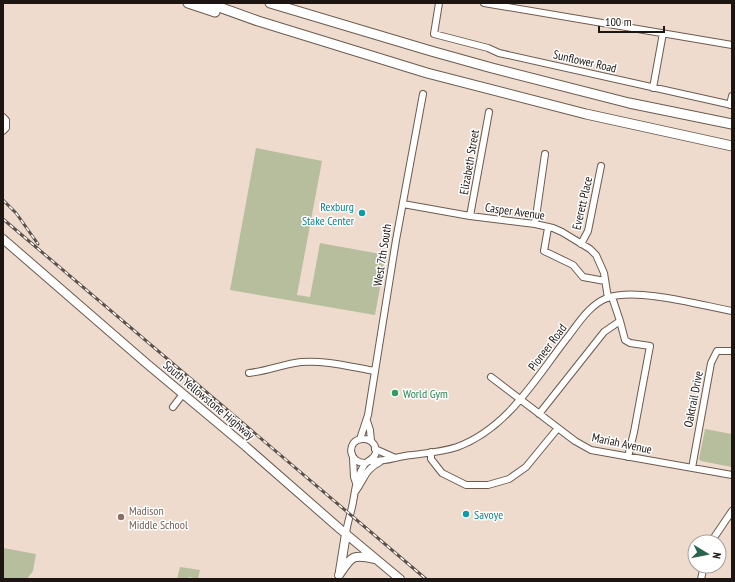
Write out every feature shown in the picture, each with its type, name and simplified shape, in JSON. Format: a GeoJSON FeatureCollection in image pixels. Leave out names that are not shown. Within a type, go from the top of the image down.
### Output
{"type":"FeatureCollection","features":[{"type":"Feature","properties":{"kind":"highway"},"geometry":{"type":"LineString","coordinates":[[188,3],[258,26],[340,47]]}},
{"type":"Feature","properties":{"kind":"highway"},"geometry":{"type":"LineString","coordinates":[[208,3],[258,21],[427,73],[586,114],[732,146]]}},
{"type":"Feature","properties":{"kind":"highway"},"geometry":{"type":"LineString","coordinates":[[272,4],[492,68],[628,103],[732,124]]}},
{"type":"Feature","properties":{"kind":"main road","name":"South Yellowstone Highway"},"geometry":{"type":"LineString","coordinates":[[3,239],[400,579]]}},
{"type":"Feature","properties":{"kind":"main road"},"geometry":{"type":"LineString","coordinates":[[339,577],[346,534]]}},
{"type":"Feature","properties":{"kind":"main road"},"geometry":{"type":"LineString","coordinates":[[339,577],[350,560],[354,557],[360,556],[377,560]]}},
{"type":"Feature","properties":{"kind":"street","name":"Sunflower Road"},"geometry":{"type":"LineString","coordinates":[[439,3],[434,34],[488,48],[499,53],[731,105]]}},
{"type":"Feature","properties":{"kind":"street"},"geometry":{"type":"LineString","coordinates":[[484,3],[732,44]]}},
{"type":"Feature","properties":{"kind":"street"},"geometry":{"type":"LineString","coordinates":[[653,88],[663,33]]}},
{"type":"Feature","properties":{"kind":"street","name":"West 7th South"},"geometry":{"type":"LineString","coordinates":[[360,439],[367,422],[403,204],[424,94]]}},
{"type":"Feature","properties":{"kind":"street"},"geometry":{"type":"LineString","coordinates":[[731,105],[732,96]]}},
{"type":"Feature","properties":{"kind":"street","name":"Elizabeth Street"},"geometry":{"type":"LineString","coordinates":[[470,216],[489,112]]}},
{"type":"Feature","properties":{"kind":"street"},"geometry":{"type":"LineString","coordinates":[[3,117],[6,120],[6,128],[3,131]]}},
{"type":"Feature","properties":{"kind":"street"},"geometry":{"type":"LineString","coordinates":[[534,224],[545,154]]}},
{"type":"Feature","properties":{"kind":"street","name":"Everett Place"},"geometry":{"type":"LineString","coordinates":[[581,244],[588,231],[602,166]]}},
{"type":"Feature","properties":{"kind":"street","name":"Casper Avenue"},"geometry":{"type":"LineString","coordinates":[[403,204],[470,216],[534,224],[562,232],[590,249],[600,262],[625,340],[630,343],[650,346],[628,457]]}},
{"type":"Feature","properties":{"kind":"street"},"geometry":{"type":"LineString","coordinates":[[548,228],[544,251],[573,265],[583,277],[605,281]]}},
{"type":"Feature","properties":{"kind":"street","name":"Pioneer Road"},"geometry":{"type":"LineString","coordinates":[[368,462],[382,462],[393,457],[457,447],[477,438],[501,420],[521,400],[589,311],[597,303],[610,297],[625,294],[641,295],[732,311]]}},
{"type":"Feature","properties":{"kind":"street"},"geometry":{"type":"LineString","coordinates":[[539,414],[604,332],[620,321]]}},
{"type":"Feature","properties":{"kind":"street","name":"Oaktrail Drive"},"geometry":{"type":"LineString","coordinates":[[692,468],[711,363],[717,351],[732,351]]}},
{"type":"Feature","properties":{"kind":"street"},"geometry":{"type":"LineString","coordinates":[[249,373],[301,362],[329,363],[375,371]]}},
{"type":"Feature","properties":{"kind":"street","name":"Mariah Avenue"},"geometry":{"type":"LineString","coordinates":[[491,377],[575,441],[591,450],[732,476]]}},
{"type":"Feature","properties":{"kind":"street"},"geometry":{"type":"LineString","coordinates":[[173,407],[183,394]]}},
{"type":"Feature","properties":{"kind":"street","name":"West 7th South"},"geometry":{"type":"LineString","coordinates":[[367,422],[370,430],[371,441]]}},
{"type":"Feature","properties":{"kind":"street"},"geometry":{"type":"LineString","coordinates":[[431,452],[431,459],[442,472],[466,485],[488,485],[509,479],[526,467],[558,428]]}},
{"type":"Feature","properties":{"kind":"street"},"geometry":{"type":"LineString","coordinates":[[346,534],[356,483],[361,470],[375,456],[375,449],[371,441],[368,439],[360,439],[356,441],[351,448],[356,483]]}},
{"type":"Feature","properties":{"kind":"street"},"geometry":{"type":"LineString","coordinates":[[375,449],[393,457]]}},
{"type":"Feature","properties":{"kind":"street"},"geometry":{"type":"LineString","coordinates":[[353,458],[358,462],[368,462]]}},
{"type":"Feature","properties":{"kind":"street"},"geometry":{"type":"LineString","coordinates":[[355,492],[370,468],[382,462]]}},
{"type":"Feature","properties":{"kind":"street"},"geometry":{"type":"LineString","coordinates":[[716,534],[732,511]]}},
{"type":"Feature","properties":{"kind":"green space"},"geometry":{"type":"Polygon","coordinates":[[[256,148],[322,161],[297,295],[310,297],[320,243],[386,255],[375,315],[230,290],[256,148]]]}},
{"type":"Feature","properties":{"kind":"green space"},"geometry":{"type":"Polygon","coordinates":[[[705,429],[732,434],[732,467],[701,461],[699,459],[705,429]]]}},
{"type":"Feature","properties":{"kind":"green space"},"geometry":{"type":"Polygon","coordinates":[[[3,548],[36,554],[33,571],[27,579],[3,579],[3,548]]]}},
{"type":"Feature","properties":{"kind":"green space"},"geometry":{"type":"Polygon","coordinates":[[[180,567],[200,570],[198,579],[189,577],[188,579],[177,579],[180,567]]]}},
{"type":"Feature","properties":{"kind":"railway"},"geometry":{"type":"LineString","coordinates":[[3,200],[16,213],[38,244]]}},
{"type":"Feature","properties":{"kind":"railway"},"geometry":{"type":"LineString","coordinates":[[3,219],[426,579]]}},
{"type":"Feature","properties":{"kind":"place","name":"Rexburg Stake Center"},"geometry":{"type":"Point","coordinates":[362,213]}},
{"type":"Feature","properties":{"kind":"place","name":"World Gym"},"geometry":{"type":"Point","coordinates":[395,393]}},
{"type":"Feature","properties":{"kind":"place","name":"Savoye"},"geometry":{"type":"Point","coordinates":[466,514]}},
{"type":"Feature","properties":{"kind":"place","name":"Madison Middle School"},"geometry":{"type":"Point","coordinates":[121,517]}}]}
